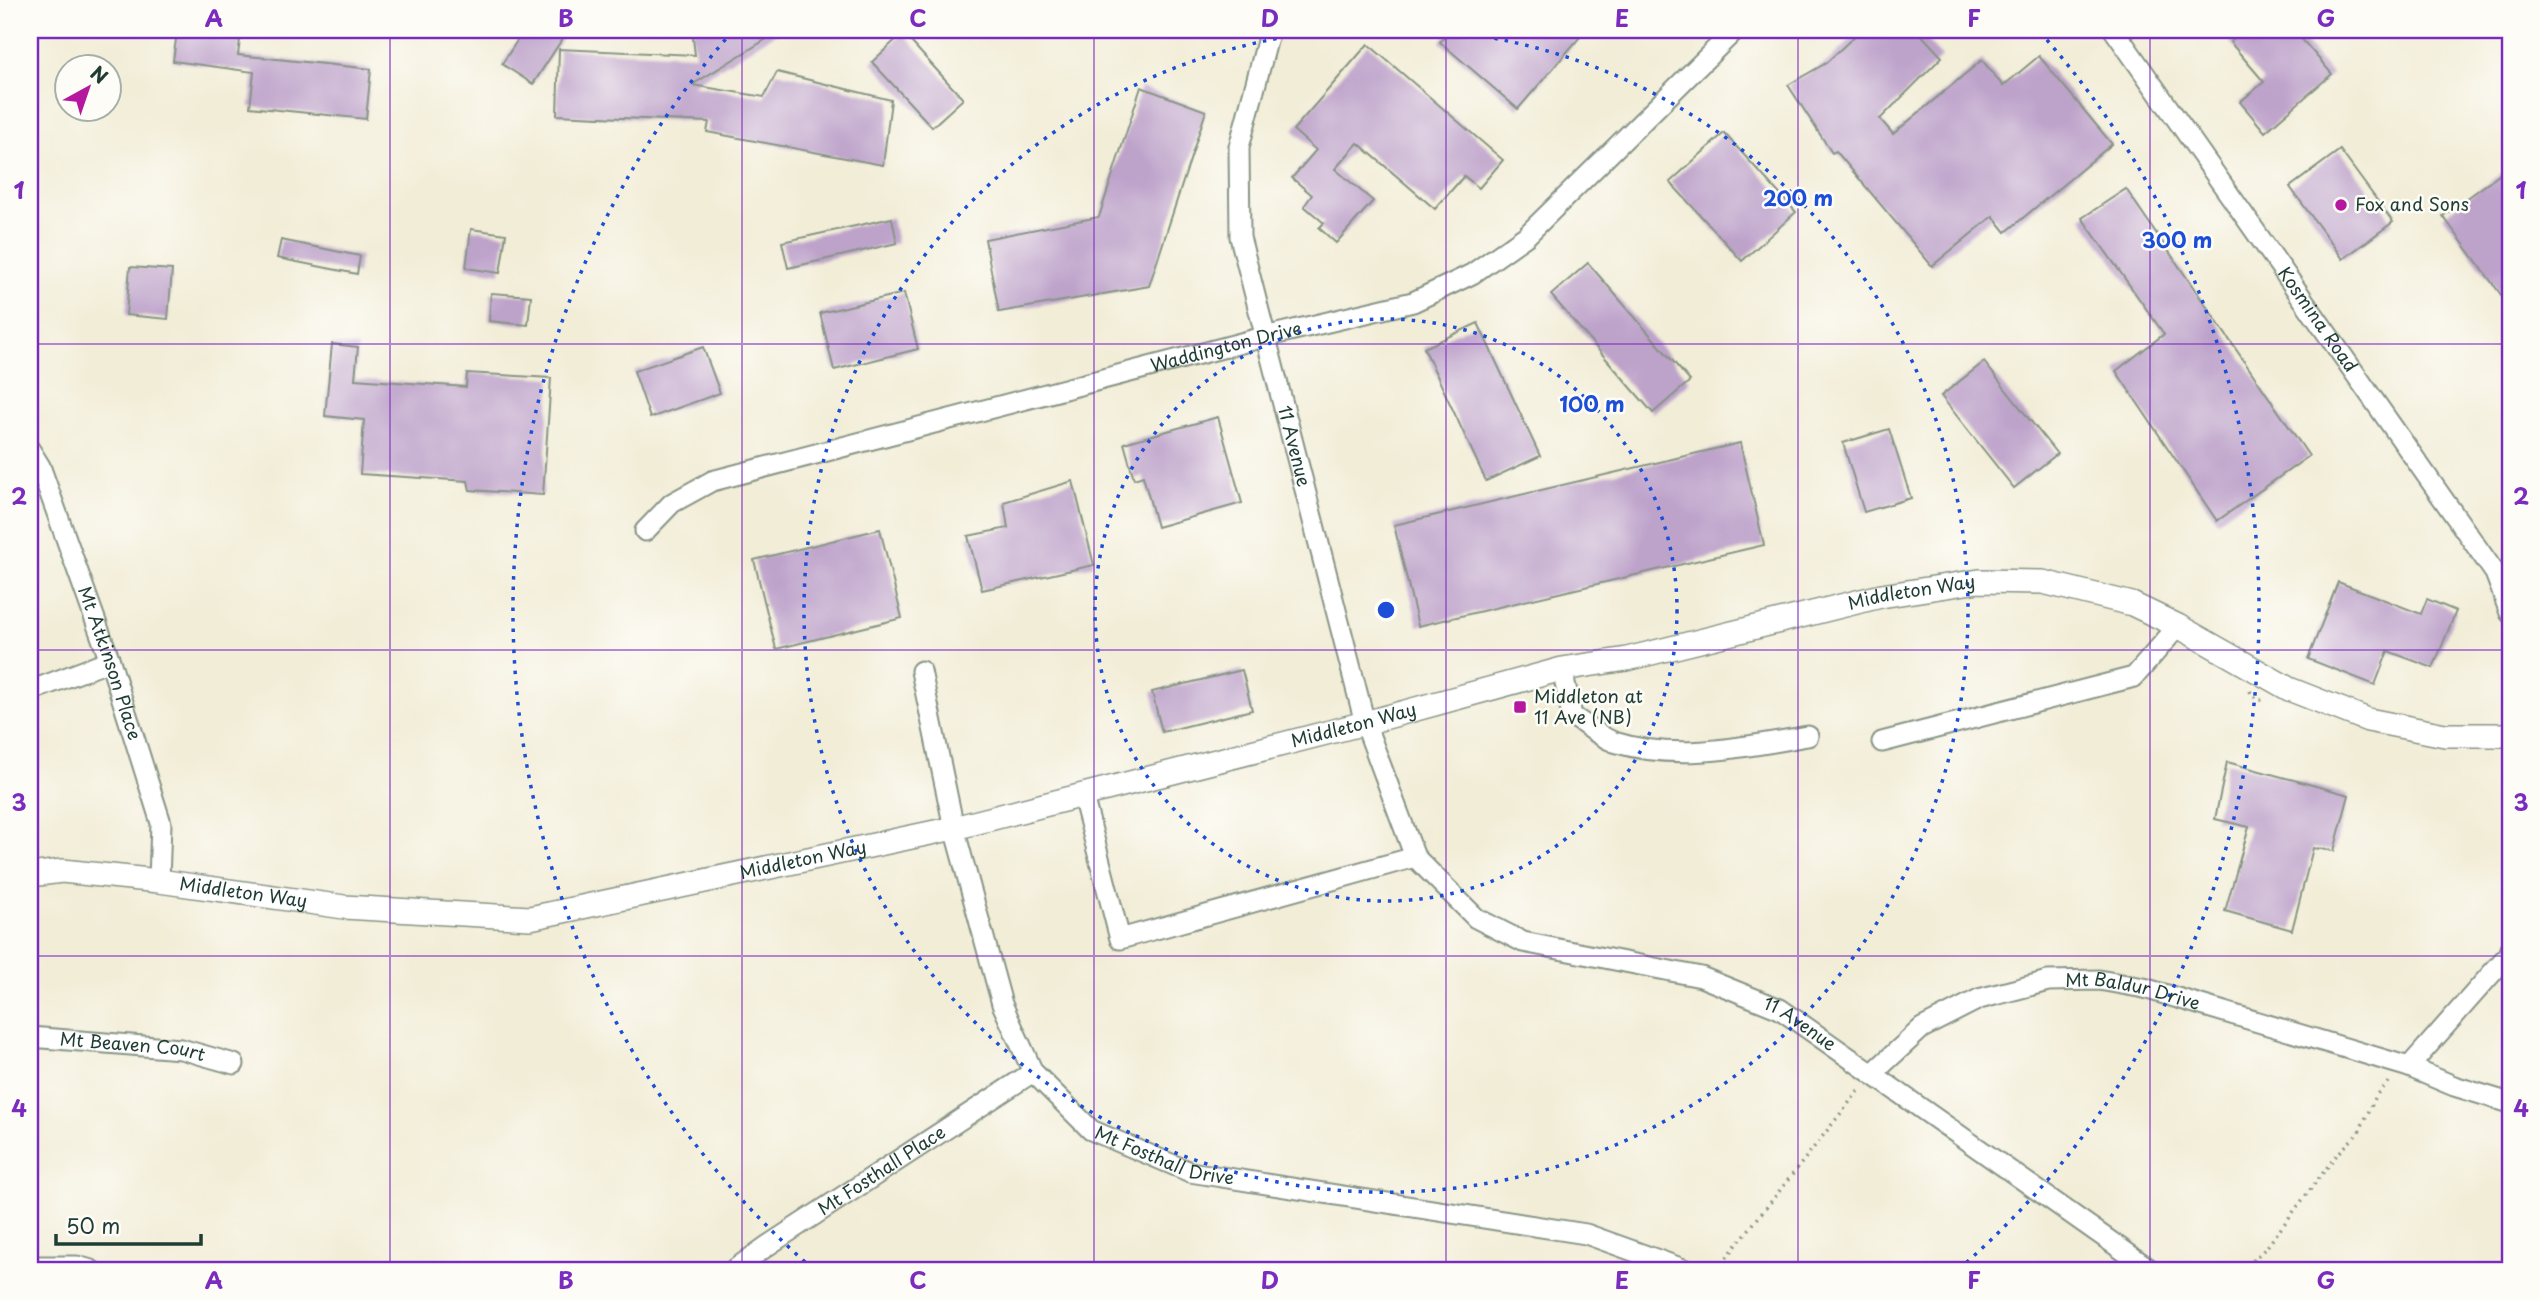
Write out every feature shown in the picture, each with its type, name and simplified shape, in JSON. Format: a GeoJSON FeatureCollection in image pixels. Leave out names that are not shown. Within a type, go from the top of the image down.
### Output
{"type":"FeatureCollection","features":[{"type":"Feature","properties":{"kind":"street","name":"11 Avenue"},"geometry":{"type":"LineString","coordinates":[[1270,30],[1239,146],[1240,237],[1365,723],[1415,857],[1476,918],[1523,942],[1701,977],[1780,1009],[2151,1270]]}},
{"type":"Feature","properties":{"kind":"street","name":"Waddington Drive"},"geometry":{"type":"LineString","coordinates":[[645,531],[672,503],[712,481],[1264,337],[1413,302],[1472,274],[1526,236],[1735,30]]}},
{"type":"Feature","properties":{"kind":"street","name":"Kosmina Road"},"geometry":{"type":"LineString","coordinates":[[2114,30],[2495,573],[2510,613]]}},
{"type":"Feature","properties":{"kind":"street","name":"Mt Atkinson Place"},"geometry":{"type":"LineString","coordinates":[[30,450],[40,466],[110,661],[161,824],[159,881]]}},
{"type":"Feature","properties":{"kind":"street","name":"Middleton Way"},"geometry":{"type":"LineString","coordinates":[[30,875],[62,871],[159,881],[344,907],[530,918],[954,828],[1365,723],[1562,668],[1627,659],[1881,596],[1979,581],[2043,582],[2132,604],[2178,626],[2289,689],[2368,720],[2445,736],[2510,735]]}},
{"type":"Feature","properties":{"kind":"street"},"geometry":{"type":"LineString","coordinates":[[1882,742],[2134,677],[2178,626]]}},
{"type":"Feature","properties":{"kind":"street"},"geometry":{"type":"LineString","coordinates":[[30,691],[110,661]]}},
{"type":"Feature","properties":{"kind":"street"},"geometry":{"type":"LineString","coordinates":[[1562,668],[1572,716],[1612,741],[1661,751],[1720,751],[1808,736]]}},
{"type":"Feature","properties":{"kind":"street","name":"Mt Fosthall Drive"},"geometry":{"type":"LineString","coordinates":[[921,671],[954,828],[1002,1003],[1033,1072],[1091,1129],[1190,1172],[1586,1234],[1686,1270]]}},
{"type":"Feature","properties":{"kind":"street"},"geometry":{"type":"LineString","coordinates":[[1083,796],[1120,939],[1415,857]]}},
{"type":"Feature","properties":{"kind":"street"},"geometry":{"type":"LineString","coordinates":[[2409,1067],[2508,955],[2510,949]]}},
{"type":"Feature","properties":{"kind":"street","name":"Mt Baldur Drive"},"geometry":{"type":"LineString","coordinates":[[1872,1074],[1922,1028],[1979,999],[2048,981],[2099,980],[2144,988],[2409,1067],[2454,1086],[2510,1103]]}},
{"type":"Feature","properties":{"kind":"street","name":"Mt Beaven Court"},"geometry":{"type":"LineString","coordinates":[[30,1037],[181,1049],[234,1064]]}},
{"type":"Feature","properties":{"kind":"street","name":"Mt Fosthall Place"},"geometry":{"type":"LineString","coordinates":[[734,1270],[1033,1072]]}},
{"type":"Feature","properties":{"kind":"street"},"geometry":{"type":"LineString","coordinates":[[30,1266],[77,1266],[92,1270]]}},
{"type":"Feature","properties":{"kind":"path"},"geometry":{"type":"LineString","coordinates":[[2242,1270],[2266,1248],[2335,1157],[2359,1132],[2377,1094],[2390,1079],[2409,1067]]}},
{"type":"Feature","properties":{"kind":"path"},"geometry":{"type":"LineString","coordinates":[[1721,1270],[1724,1261],[1852,1099]]}},
{"type":"Feature","properties":{"kind":"building"},"geometry":{"type":"Polygon","coordinates":[[[524,30],[568,30],[533,84],[502,64],[524,30]]]}},
{"type":"Feature","properties":{"kind":"building"},"geometry":{"type":"Polygon","coordinates":[[[692,30],[781,30],[692,85],[764,97],[777,72],[891,100],[883,165],[707,132],[709,122],[557,115],[559,49],[695,55],[692,30]]]}},
{"type":"Feature","properties":{"kind":"building"},"geometry":{"type":"Polygon","coordinates":[[[1450,30],[1586,30],[1518,109],[1440,42],[1450,30]]]}},
{"type":"Feature","properties":{"kind":"building"},"geometry":{"type":"Polygon","coordinates":[[[1861,30],[1917,30],[1942,57],[1880,119],[1893,134],[1982,60],[2003,86],[2039,56],[2112,144],[2006,232],[1993,216],[1932,266],[1836,151],[1832,153],[1788,85],[1826,63],[1861,30]]]}},
{"type":"Feature","properties":{"kind":"building"},"geometry":{"type":"Polygon","coordinates":[[[2244,30],[2294,30],[2332,74],[2265,132],[2240,102],[2264,82],[2230,42],[2244,30]]]}},
{"type":"Feature","properties":{"kind":"building"},"geometry":{"type":"Polygon","coordinates":[[[177,32],[240,40],[238,55],[371,69],[366,119],[250,107],[254,72],[173,61],[177,32]]]}},
{"type":"Feature","properties":{"kind":"building"},"geometry":{"type":"Polygon","coordinates":[[[903,33],[963,99],[932,127],[872,62],[903,33]]]}},
{"type":"Feature","properties":{"kind":"building"},"geometry":{"type":"Polygon","coordinates":[[[1368,44],[1503,160],[1479,188],[1464,176],[1435,209],[1358,143],[1335,169],[1373,201],[1336,243],[1319,228],[1324,223],[1304,206],[1312,195],[1292,178],[1316,150],[1293,130],[1368,44]]]}},
{"type":"Feature","properties":{"kind":"building"},"geometry":{"type":"Polygon","coordinates":[[[1141,87],[1206,111],[1149,286],[999,312],[985,239],[1099,217],[1141,87]]]}},
{"type":"Feature","properties":{"kind":"building"},"geometry":{"type":"Polygon","coordinates":[[[1724,133],[1796,212],[1742,261],[1670,182],[1724,133]]]}},
{"type":"Feature","properties":{"kind":"building","name":"Fox and Sons"},"geometry":{"type":"Polygon","coordinates":[[[2340,150],[2393,222],[2343,259],[2290,187],[2340,150]]]}},
{"type":"Feature","properties":{"kind":"building"},"geometry":{"type":"Polygon","coordinates":[[[2510,167],[2510,307],[2443,216],[2510,167]]]}},
{"type":"Feature","properties":{"kind":"building"},"geometry":{"type":"Polygon","coordinates":[[[2126,189],[2309,456],[2217,521],[2116,371],[2164,334],[2082,218],[2126,189]]]}},
{"type":"Feature","properties":{"kind":"building"},"geometry":{"type":"Polygon","coordinates":[[[892,218],[897,243],[788,268],[782,242],[892,218]]]}},
{"type":"Feature","properties":{"kind":"building"},"geometry":{"type":"Polygon","coordinates":[[[471,229],[506,234],[500,273],[466,268],[471,229]]]}},
{"type":"Feature","properties":{"kind":"building"},"geometry":{"type":"Polygon","coordinates":[[[281,240],[360,256],[357,274],[277,258],[281,240]]]}},
{"type":"Feature","properties":{"kind":"building"},"geometry":{"type":"Polygon","coordinates":[[[1588,263],[1690,381],[1653,413],[1551,295],[1588,263]]]}},
{"type":"Feature","properties":{"kind":"building"},"geometry":{"type":"Polygon","coordinates":[[[130,267],[172,270],[168,319],[126,315],[130,267]]]}},
{"type":"Feature","properties":{"kind":"building"},"geometry":{"type":"Polygon","coordinates":[[[491,293],[531,296],[528,325],[489,321],[491,293]]]}},
{"type":"Feature","properties":{"kind":"building"},"geometry":{"type":"Polygon","coordinates":[[[904,293],[918,349],[834,370],[820,313],[904,293]]]}},
{"type":"Feature","properties":{"kind":"building"},"geometry":{"type":"Polygon","coordinates":[[[1478,323],[1540,456],[1486,481],[1424,348],[1478,323]]]}},
{"type":"Feature","properties":{"kind":"building"},"geometry":{"type":"Polygon","coordinates":[[[332,344],[358,347],[355,379],[466,387],[467,373],[551,378],[543,495],[470,490],[468,481],[360,474],[364,420],[325,416],[332,344]]]}},
{"type":"Feature","properties":{"kind":"building"},"geometry":{"type":"Polygon","coordinates":[[[703,347],[720,393],[650,418],[634,371],[703,347]]]}},
{"type":"Feature","properties":{"kind":"building"},"geometry":{"type":"Polygon","coordinates":[[[1984,362],[2057,454],[2014,488],[1941,396],[1984,362]]]}},
{"type":"Feature","properties":{"kind":"building"},"geometry":{"type":"Polygon","coordinates":[[[1218,417],[1242,503],[1157,527],[1143,476],[1134,479],[1124,443],[1218,417]]]}},
{"type":"Feature","properties":{"kind":"building"},"geometry":{"type":"Polygon","coordinates":[[[1889,429],[1911,498],[1864,512],[1843,443],[1889,429]]]}},
{"type":"Feature","properties":{"kind":"building"},"geometry":{"type":"Polygon","coordinates":[[[1740,443],[1764,545],[1418,626],[1394,525],[1740,443]]]}},
{"type":"Feature","properties":{"kind":"building"},"geometry":{"type":"Polygon","coordinates":[[[1073,481],[1094,565],[982,590],[968,536],[1008,528],[1004,502],[1073,481]]]}},
{"type":"Feature","properties":{"kind":"building"},"geometry":{"type":"Polygon","coordinates":[[[880,529],[902,618],[776,649],[754,560],[880,529]]]}},
{"type":"Feature","properties":{"kind":"building"},"geometry":{"type":"Polygon","coordinates":[[[2338,582],[2421,614],[2427,599],[2456,611],[2433,668],[2388,651],[2375,685],[2308,659],[2338,582]]]}},
{"type":"Feature","properties":{"kind":"building"},"geometry":{"type":"Polygon","coordinates":[[[1242,670],[1252,710],[1162,732],[1152,692],[1242,670]]]}},
{"type":"Feature","properties":{"kind":"building"},"geometry":{"type":"Polygon","coordinates":[[[2227,762],[2349,795],[2334,851],[2313,848],[2292,930],[2225,911],[2249,827],[2215,819],[2227,762]]]}},
{"type":"Feature","properties":{"kind":"place","name":"Fox and Sons"},"geometry":{"type":"Point","coordinates":[2341,205]}},
{"type":"Feature","properties":{"kind":"place","name":"Middleton at 11 Ave (NB)"},"geometry":{"type":"Point","coordinates":[1520,707]}}]}
